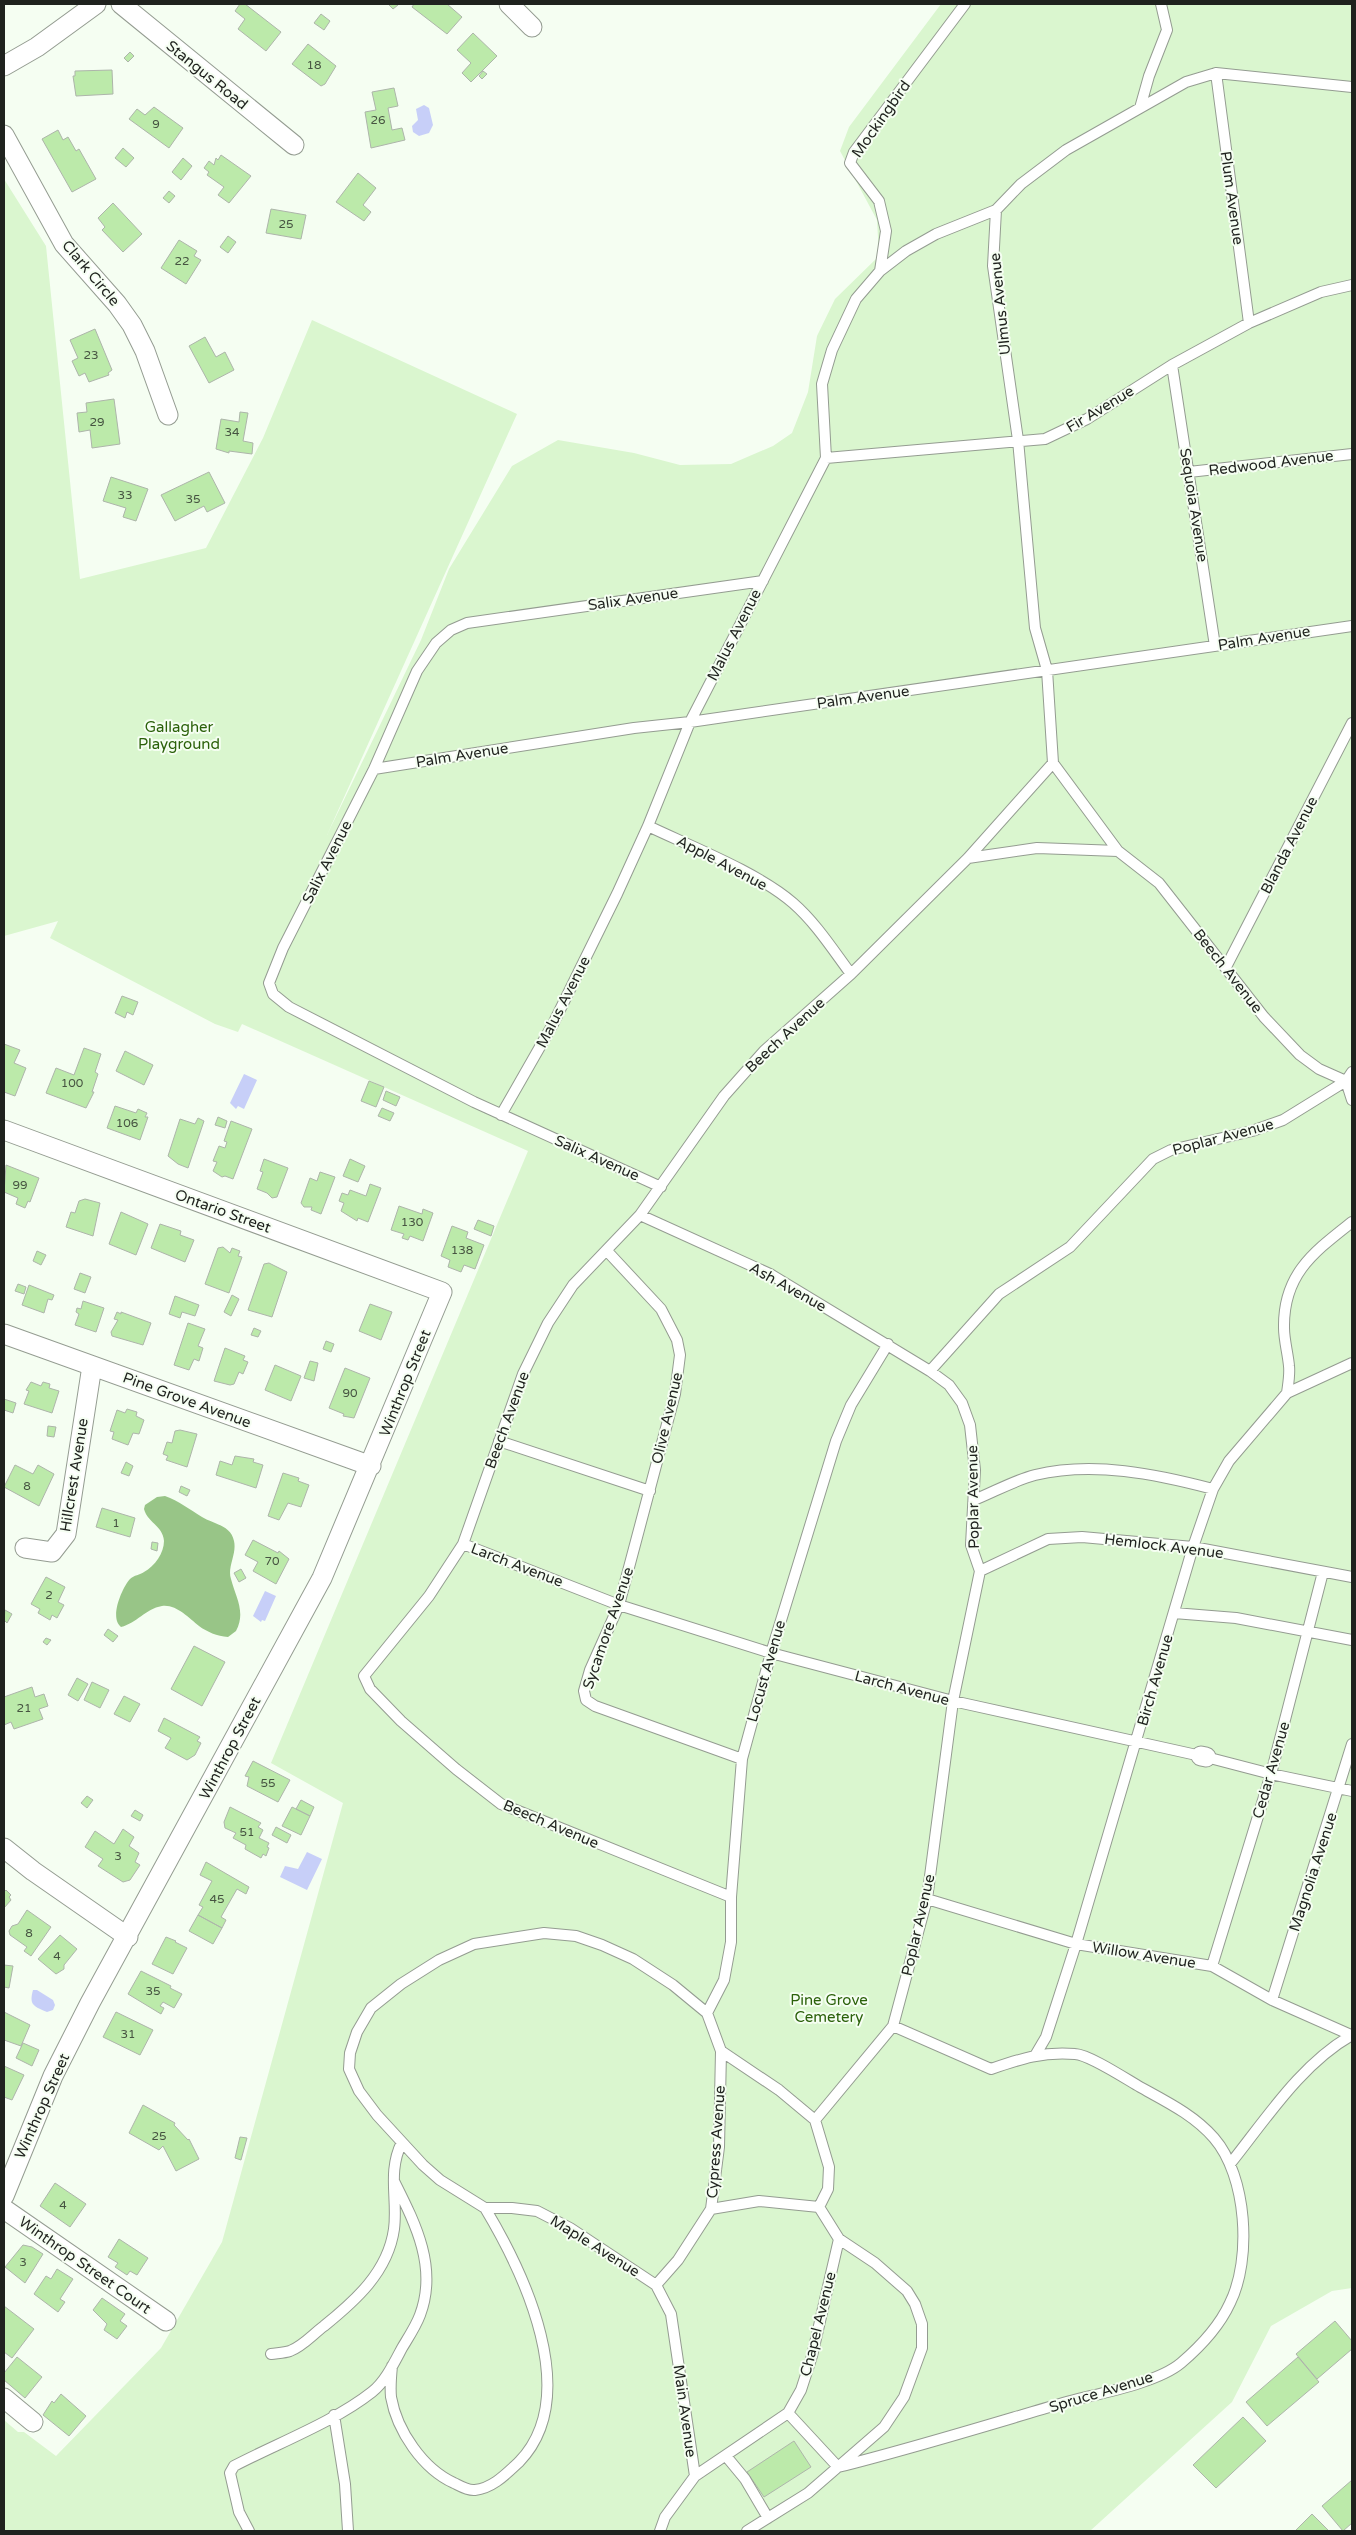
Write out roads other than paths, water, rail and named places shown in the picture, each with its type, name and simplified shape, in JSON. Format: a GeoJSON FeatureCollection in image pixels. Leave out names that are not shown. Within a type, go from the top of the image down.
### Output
{"type":"FeatureCollection","features":[{"type":"Feature","properties":{"kind":"street"},"geometry":{"type":"LineString","coordinates":[[4,66],[37,47],[96,4]]}},
{"type":"Feature","properties":{"kind":"street","name":"Stangus Road"},"geometry":{"type":"LineString","coordinates":[[121,4],[294,145]]}},
{"type":"Feature","properties":{"kind":"street"},"geometry":{"type":"LineString","coordinates":[[509,4],[532,27]]}},
{"type":"Feature","properties":{"kind":"street","name":"Clark Circle"},"geometry":{"type":"LineString","coordinates":[[4,135],[64,244],[117,304],[132,325],[145,350],[168,415]]}},
{"type":"Feature","properties":{"kind":"street","name":"Ontario Street"},"geometry":{"type":"LineString","coordinates":[[4,1130],[442,1292]]}},
{"type":"Feature","properties":{"kind":"street","name":"Winthrop Street"},"geometry":{"type":"LineString","coordinates":[[4,2196],[53,2076],[90,2003],[128,1937],[310,1602],[333,1556],[442,1292]]}},
{"type":"Feature","properties":{"kind":"street","name":"Pine Grove Avenue"},"geometry":{"type":"LineString","coordinates":[[5,1338],[92,1366],[371,1466]]}},
{"type":"Feature","properties":{"kind":"street","name":"Hillcrest Avenue"},"geometry":{"type":"LineString","coordinates":[[25,1548],[52,1552],[62,1542],[66,1534],[92,1366]]}},
{"type":"Feature","properties":{"kind":"street"},"geometry":{"type":"LineString","coordinates":[[4,1848],[32,1871],[128,1937]]}},
{"type":"Feature","properties":{"kind":"street","name":"Winthrop Street Court"},"geometry":{"type":"LineString","coordinates":[[4,2209],[166,2321]]}},
{"type":"Feature","properties":{"kind":"street"},"geometry":{"type":"LineString","coordinates":[[4,2398],[32,2422]]}},
{"type":"Feature","properties":{"kind":"lane","name":"Mockingbird"},"geometry":{"type":"LineString","coordinates":[[880,271],[886,231],[879,201],[850,163],[865,138],[965,4]]}},
{"type":"Feature","properties":{"kind":"lane"},"geometry":{"type":"LineString","coordinates":[[1140,108],[1149,76],[1167,30],[1162,4]]}},
{"type":"Feature","properties":{"kind":"lane"},"geometry":{"type":"LineString","coordinates":[[826,458],[822,384],[832,350],[856,300],[880,271],[906,251],[936,234],[996,210],[1021,184],[1066,150],[1186,82],[1216,73],[1352,87]]}},
{"type":"Feature","properties":{"kind":"lane","name":"Plum Avenue"},"geometry":{"type":"LineString","coordinates":[[1216,73],[1249,322]]}},
{"type":"Feature","properties":{"kind":"lane","name":"Ulmus Avenue"},"geometry":{"type":"LineString","coordinates":[[996,210],[993,266],[1018,440],[1035,628],[1047,670],[1053,763]]}},
{"type":"Feature","properties":{"kind":"lane","name":"Fir Avenue"},"geometry":{"type":"LineString","coordinates":[[826,458],[1045,439],[1068,429],[1172,365],[1249,322],[1320,292],[1352,285]]}},
{"type":"Feature","properties":{"kind":"lane","name":"Sequoia Avenue"},"geometry":{"type":"LineString","coordinates":[[1172,365],[1215,646]]}},
{"type":"Feature","properties":{"kind":"lane","name":"Redwood Avenue"},"geometry":{"type":"LineString","coordinates":[[1189,472],[1352,454]]}},
{"type":"Feature","properties":{"kind":"lane","name":"Malus Avenue"},"geometry":{"type":"LineString","coordinates":[[501,1115],[553,1024],[648,826],[690,722],[826,458]]}},
{"type":"Feature","properties":{"kind":"lane","name":"Salix Avenue"},"geometry":{"type":"LineString","coordinates":[[661,1187],[501,1115],[289,1007],[272,994],[269,983],[283,948],[374,769],[416,671],[436,643],[451,630],[467,623],[762,581]]}},
{"type":"Feature","properties":{"kind":"lane","name":"Palm Avenue"},"geometry":{"type":"LineString","coordinates":[[374,769],[634,728],[690,722],[1352,626]]}},
{"type":"Feature","properties":{"kind":"lane","name":"Blanda Avenue"},"geometry":{"type":"LineString","coordinates":[[1226,967],[1352,723]]}},
{"type":"Feature","properties":{"kind":"lane","name":"Beech Avenue"},"geometry":{"type":"LineString","coordinates":[[731,1897],[501,1804],[456,1769],[401,1721],[370,1689],[364,1676],[429,1596],[464,1544],[523,1374],[548,1323],[573,1285],[640,1215],[724,1096],[764,1050],[851,974],[968,858],[1053,763],[1118,851],[1159,883],[1264,1017],[1300,1055],[1319,1069],[1346,1081]]}},
{"type":"Feature","properties":{"kind":"lane","name":"Apple Avenue"},"geometry":{"type":"LineString","coordinates":[[648,826],[749,874],[793,903],[826,940],[851,974]]}},
{"type":"Feature","properties":{"kind":"lane"},"geometry":{"type":"LineString","coordinates":[[968,858],[1037,848],[1118,851]]}},
{"type":"Feature","properties":{"kind":"lane"},"geometry":{"type":"LineString","coordinates":[[1352,1072],[1346,1081],[1352,1100]]}},
{"type":"Feature","properties":{"kind":"lane","name":"Poplar Avenue"},"geometry":{"type":"LineString","coordinates":[[815,2120],[893,2026],[927,1899],[953,1702],[980,1571],[971,1545],[974,1500],[970,1425],[962,1403],[949,1385],[930,1371],[999,1294],[1070,1247],[1152,1159],[1171,1150],[1252,1131],[1283,1120],[1346,1081]]}},
{"type":"Feature","properties":{"kind":"lane","name":"Ash Avenue"},"geometry":{"type":"LineString","coordinates":[[640,1215],[770,1274],[930,1371]]}},
{"type":"Feature","properties":{"kind":"lane"},"geometry":{"type":"LineString","coordinates":[[1287,1394],[1289,1369],[1284,1328],[1288,1292],[1307,1261],[1319,1248],[1352,1222]]}},
{"type":"Feature","properties":{"kind":"lane","name":"Olive Avenue"},"geometry":{"type":"LineString","coordinates":[[607,1251],[661,1309],[677,1340],[680,1356],[674,1394],[650,1491]]}},
{"type":"Feature","properties":{"kind":"lane","name":"Locust Avenue"},"geometry":{"type":"LineString","coordinates":[[706,2013],[724,1980],[731,1942],[731,1897],[742,1759],[771,1653],[836,1441],[851,1405],[888,1344]]}},
{"type":"Feature","properties":{"kind":"lane","name":"Birch Avenue"},"geometry":{"type":"LineString","coordinates":[[1036,2054],[1046,2036],[1076,1944],[1137,1743],[1193,1547],[1213,1489],[1229,1461],[1287,1394],[1350,1367]]}},
{"type":"Feature","properties":{"kind":"lane"},"geometry":{"type":"LineString","coordinates":[[499,1441],[650,1491]]}},
{"type":"Feature","properties":{"kind":"lane"},"geometry":{"type":"LineString","coordinates":[[974,1500],[1034,1475],[1085,1469],[1175,1479],[1213,1489]]}},
{"type":"Feature","properties":{"kind":"lane","name":"Sycamore Avenue"},"geometry":{"type":"LineString","coordinates":[[650,1491],[619,1605],[590,1670],[584,1691],[586,1700],[595,1706],[742,1759]]}},
{"type":"Feature","properties":{"kind":"lane","name":"Hemlock Avenue"},"geometry":{"type":"LineString","coordinates":[[980,1571],[1048,1539],[1082,1537],[1193,1547],[1352,1577]]}},
{"type":"Feature","properties":{"kind":"lane","name":"Larch Avenue"},"geometry":{"type":"LineString","coordinates":[[464,1544],[619,1605],[771,1653],[953,1702],[1352,1791]]}},
{"type":"Feature","properties":{"kind":"lane","name":"Cedar Avenue"},"geometry":{"type":"LineString","coordinates":[[1212,1966],[1271,1774],[1323,1572]]}},
{"type":"Feature","properties":{"kind":"lane"},"geometry":{"type":"LineString","coordinates":[[1174,1613],[1236,1618],[1352,1640]]}},
{"type":"Feature","properties":{"kind":"lane","name":"Magnolia Avenue"},"geometry":{"type":"LineString","coordinates":[[1272,2000],[1340,1788],[1352,1744]]}},
{"type":"Feature","properties":{"kind":"lane","name":"Willow Avenue"},"geometry":{"type":"LineString","coordinates":[[927,1899],[1076,1944],[1212,1966],[1272,2000],[1352,2036]]}},
{"type":"Feature","properties":{"kind":"lane"},"geometry":{"type":"LineString","coordinates":[[392,2366],[391,2396],[402,2428],[426,2464],[448,2480],[472,2491],[484,2489],[503,2478],[524,2456],[537,2436],[545,2411],[548,2393],[538,2327],[518,2268],[485,2208],[440,2180],[402,2142],[368,2103],[349,2070],[350,2053],[357,2032],[371,2008],[401,1984],[439,1960],[474,1944],[544,1933],[576,1936],[633,1959],[673,1985],[706,2013]]}},
{"type":"Feature","properties":{"kind":"lane","name":"Cypress Avenue"},"geometry":{"type":"LineString","coordinates":[[656,2285],[678,2260],[711,2209],[719,2147],[721,2051],[706,2013]]}},
{"type":"Feature","properties":{"kind":"lane","name":"Spruce Avenue"},"geometry":{"type":"LineString","coordinates":[[838,2467],[936,2442],[1140,2383],[1178,2365],[1209,2337],[1230,2303],[1241,2271],[1244,2245],[1242,2213],[1230,2164],[1216,2140],[1194,2118],[1108,2068],[1078,2054],[1036,2054],[991,2069],[893,2026]]}},
{"type":"Feature","properties":{"kind":"lane","name":"Willow Avenue"},"geometry":{"type":"LineString","coordinates":[[1230,2164],[1283,2097],[1325,2052],[1352,2036]]}},
{"type":"Feature","properties":{"kind":"lane"},"geometry":{"type":"LineString","coordinates":[[721,2051],[779,2090],[815,2120],[830,2167],[828,2189],[820,2207]]}},
{"type":"Feature","properties":{"kind":"lane"},"geometry":{"type":"LineString","coordinates":[[271,2354],[289,2352],[305,2343],[355,2300],[377,2273],[389,2251],[394,2228],[394,2157],[402,2142]]}},
{"type":"Feature","properties":{"kind":"lane"},"geometry":{"type":"LineString","coordinates":[[249,2531],[239,2512],[230,2473],[234,2466],[334,2415],[374,2391],[392,2366],[420,2315],[427,2284],[424,2254],[415,2223],[394,2181]]}},
{"type":"Feature","properties":{"kind":"lane"},"geometry":{"type":"LineString","coordinates":[[711,2209],[759,2201],[820,2207]]}},
{"type":"Feature","properties":{"kind":"lane"},"geometry":{"type":"LineString","coordinates":[[747,2531],[808,2493],[884,2427],[904,2396],[922,2348],[922,2324],[916,2304],[907,2291],[875,2263],[839,2239],[820,2207]]}},
{"type":"Feature","properties":{"kind":"lane","name":"Maple Avenue"},"geometry":{"type":"LineString","coordinates":[[485,2208],[512,2208],[537,2212],[599,2245],[656,2285]]}},
{"type":"Feature","properties":{"kind":"lane","name":"Chapel Avenue"},"geometry":{"type":"LineString","coordinates":[[695,2476],[788,2413],[801,2390],[812,2356],[839,2239]]}},
{"type":"Feature","properties":{"kind":"lane","name":"Main Avenue"},"geometry":{"type":"LineString","coordinates":[[656,2285],[672,2314],[695,2476],[665,2517],[660,2531]]}},
{"type":"Feature","properties":{"kind":"lane"},"geometry":{"type":"LineString","coordinates":[[788,2413],[838,2467]]}},
{"type":"Feature","properties":{"kind":"lane"},"geometry":{"type":"LineString","coordinates":[[334,2415],[345,2484],[348,2531]]}},
{"type":"Feature","properties":{"kind":"lane"},"geometry":{"type":"LineString","coordinates":[[726,2456],[746,2479],[768,2518]]}},
{"type":"Feature","properties":{"kind":"water"},"geometry":{"type":"Polygon","coordinates":[[[424,105],[429,108],[433,125],[429,133],[419,136],[413,132],[412,126],[418,120],[416,109],[424,105]]]}},
{"type":"Feature","properties":{"kind":"water"},"geometry":{"type":"Polygon","coordinates":[[[244,1074],[257,1080],[244,1109],[238,1106],[236,1109],[230,1103],[244,1074]]]}},
{"type":"Feature","properties":{"kind":"water"},"geometry":{"type":"Polygon","coordinates":[[[265,1591],[276,1596],[265,1621],[262,1620],[261,1622],[253,1616],[265,1591]]]}},
{"type":"Feature","properties":{"kind":"water"},"geometry":{"type":"Polygon","coordinates":[[[307,1852],[322,1859],[307,1890],[280,1877],[285,1866],[298,1869],[307,1852]]]}},
{"type":"Feature","properties":{"kind":"water"},"geometry":{"type":"Polygon","coordinates":[[[33,1990],[37,1990],[53,2000],[55,2005],[53,2010],[47,2012],[33,2004],[33,1990]]]}},
{"type":"Feature","properties":{"kind":"park label","name":"Gallagher Playground"},"geometry":{"type":"Point","coordinates":[179,736]}},
{"type":"Feature","properties":{"kind":"park label","name":"Pine Grove Cemetery"},"geometry":{"type":"Point","coordinates":[829,2008]}}]}
